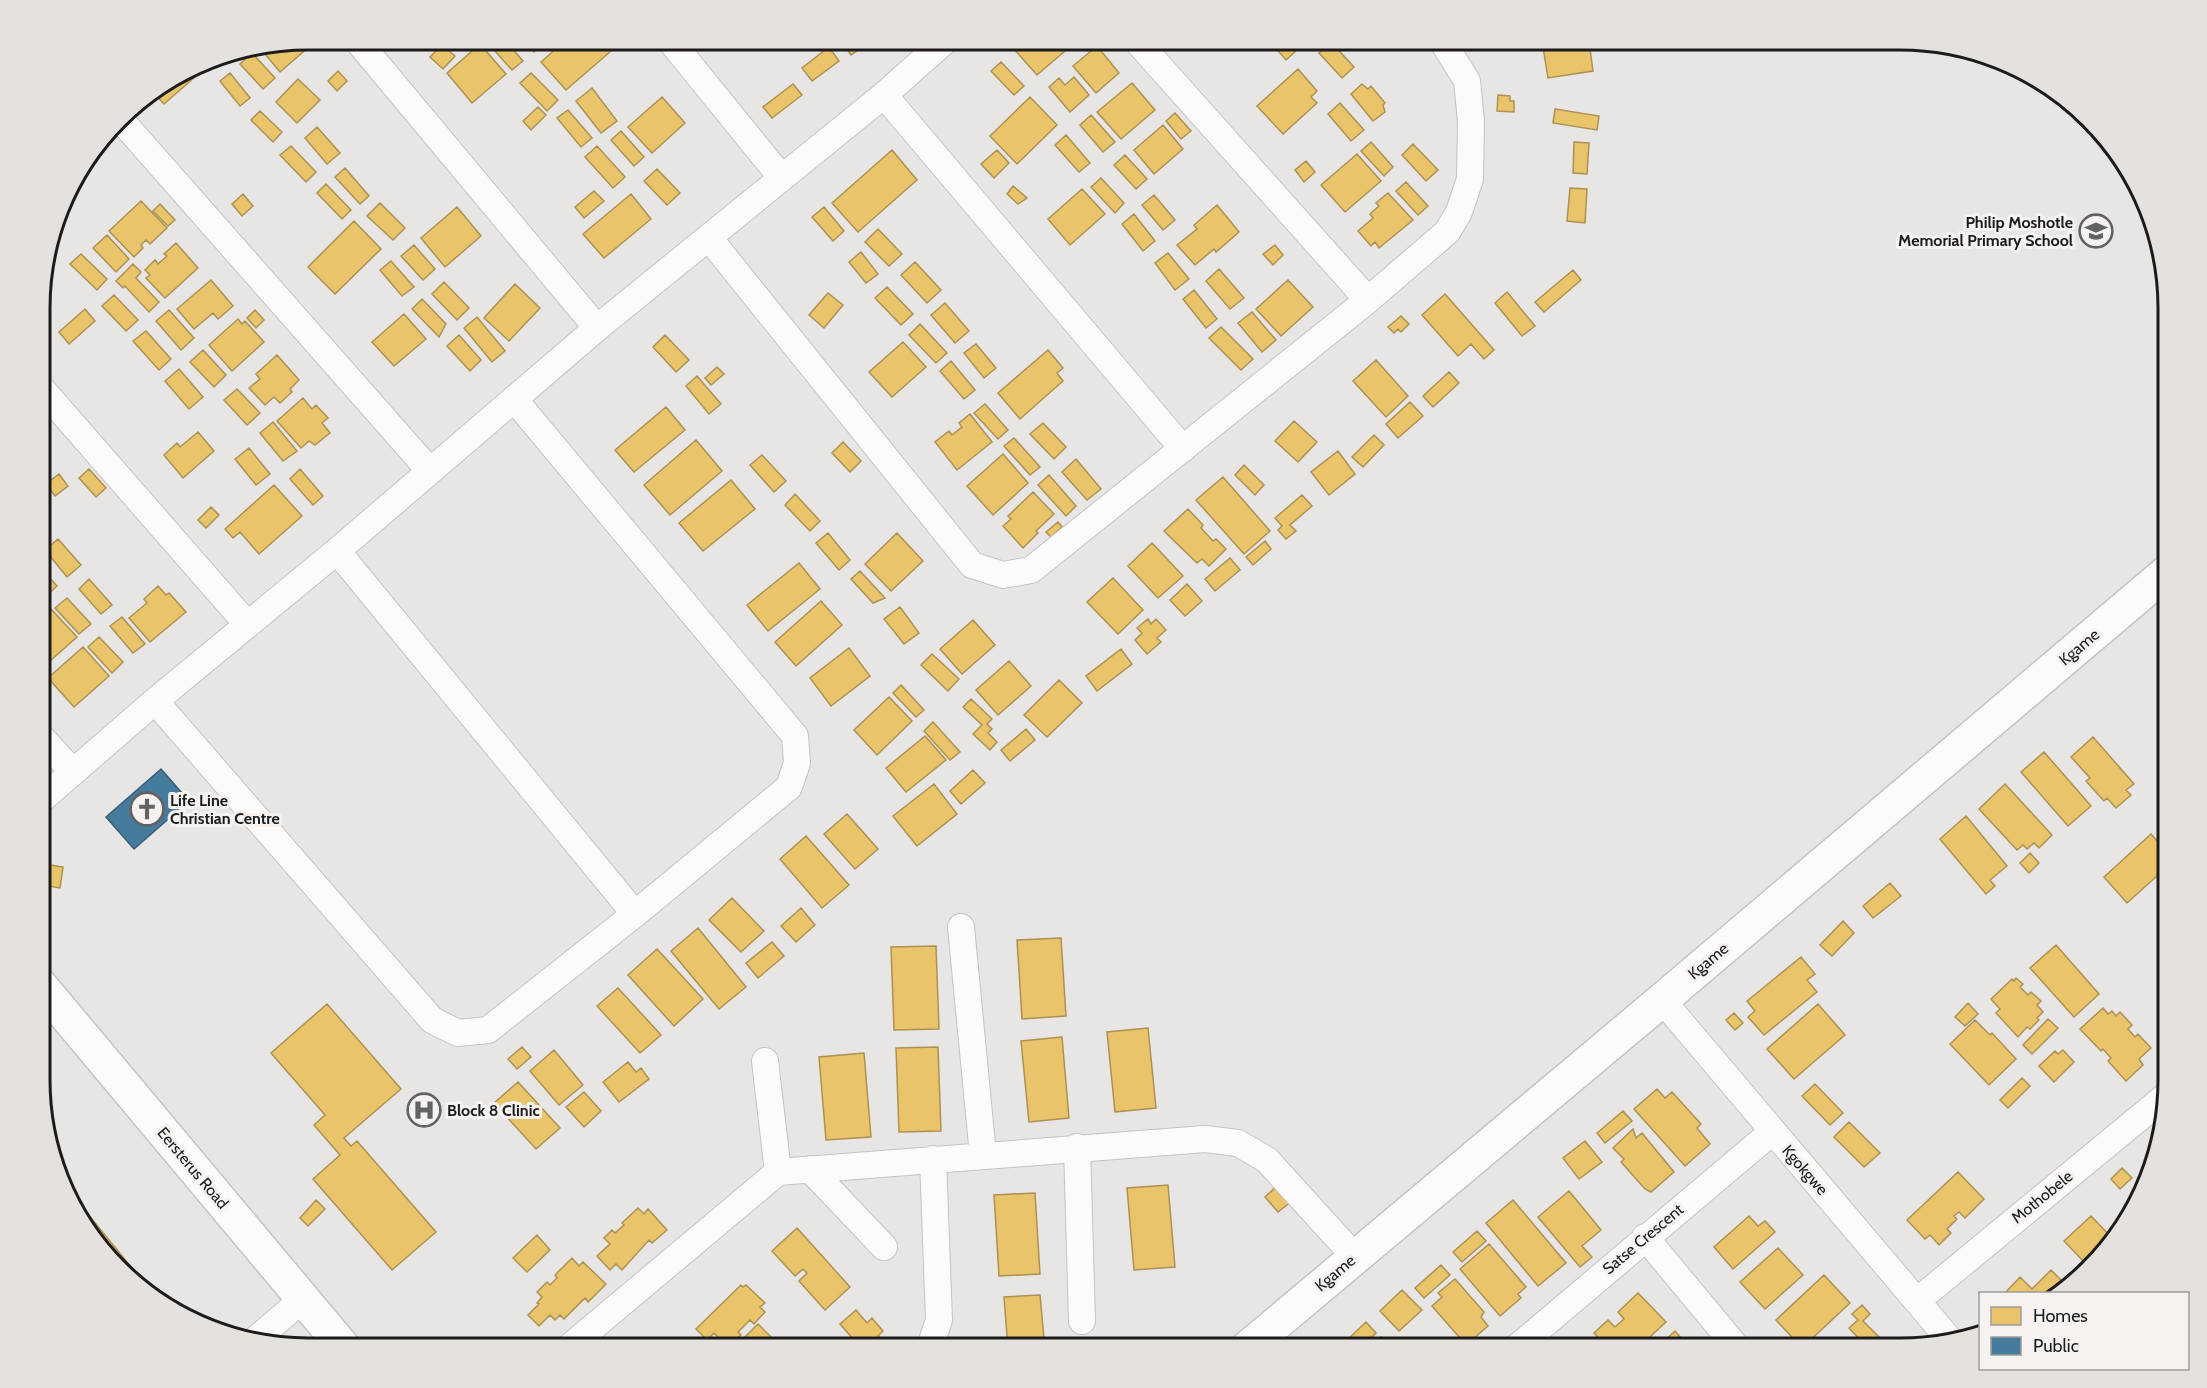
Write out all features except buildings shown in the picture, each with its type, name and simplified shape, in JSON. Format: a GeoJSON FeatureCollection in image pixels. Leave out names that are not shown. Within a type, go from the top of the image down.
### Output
{"type":"FeatureCollection","features":[{"type":"Feature","properties":{"kind":"street"},"geometry":{"type":"LineString","coordinates":[[365,50],[597,328]]}},
{"type":"Feature","properties":{"kind":"street"},"geometry":{"type":"LineString","coordinates":[[679,50],[781,177]]}},
{"type":"Feature","properties":{"kind":"street"},"geometry":{"type":"LineString","coordinates":[[50,792],[155,701],[337,551],[597,328],[884,95],[935,50]]}},
{"type":"Feature","properties":{"kind":"street"},"geometry":{"type":"LineString","coordinates":[[1145,50],[1368,300]]}},
{"type":"Feature","properties":{"kind":"street"},"geometry":{"type":"LineString","coordinates":[[709,238],[972,565],[1003,575],[1031,570],[1368,300],[1447,232],[1459,212],[1470,179],[1471,121],[1467,81],[1449,50]]}},
{"type":"Feature","properties":{"kind":"street"},"geometry":{"type":"LineString","coordinates":[[884,95],[1184,449]]}},
{"type":"Feature","properties":{"kind":"street"},"geometry":{"type":"LineString","coordinates":[[125,125],[430,471]]}},
{"type":"Feature","properties":{"kind":"street"},"geometry":{"type":"LineString","coordinates":[[50,398],[247,624]]}},
{"type":"Feature","properties":{"kind":"street"},"geometry":{"type":"LineString","coordinates":[[155,701],[432,1020],[458,1033],[488,1030],[635,914],[789,787],[797,763],[795,736],[514,399]]}},
{"type":"Feature","properties":{"kind":"street"},"geometry":{"type":"LineString","coordinates":[[337,551],[635,914]]}},
{"type":"Feature","properties":{"kind":"street","name":"Kgame"},"geometry":{"type":"LineString","coordinates":[[1259,1338],[2158,580]]}},
{"type":"Feature","properties":{"kind":"street"},"geometry":{"type":"LineString","coordinates":[[50,747],[73,772]]}},
{"type":"Feature","properties":{"kind":"street"},"geometry":{"type":"LineString","coordinates":[[961,927],[983,1155]]}},
{"type":"Feature","properties":{"kind":"street","name":"Eersterus Road"},"geometry":{"type":"LineString","coordinates":[[50,997],[336,1338]]}},
{"type":"Feature","properties":{"kind":"street","name":"Kgokgwe"},"geometry":{"type":"LineString","coordinates":[[1662,1000],[1945,1335]]}},
{"type":"Feature","properties":{"kind":"street"},"geometry":{"type":"LineString","coordinates":[[765,1061],[778,1172]]}},
{"type":"Feature","properties":{"kind":"street","name":"Mothobele"},"geometry":{"type":"LineString","coordinates":[[1917,1301],[2156,1105]]}},
{"type":"Feature","properties":{"kind":"street","name":"Satse Crescent"},"geometry":{"type":"LineString","coordinates":[[1528,1338],[1772,1132]]}},
{"type":"Feature","properties":{"kind":"street"},"geometry":{"type":"LineString","coordinates":[[580,1338],[778,1172],[1205,1139],[1238,1143],[1267,1160],[1355,1257]]}},
{"type":"Feature","properties":{"kind":"street"},"geometry":{"type":"LineString","coordinates":[[1077,1148],[1082,1321]]}},
{"type":"Feature","properties":{"kind":"street"},"geometry":{"type":"LineString","coordinates":[[933,1159],[939,1320],[933,1338]]}},
{"type":"Feature","properties":{"kind":"street"},"geometry":{"type":"LineString","coordinates":[[810,1169],[884,1247]]}},
{"type":"Feature","properties":{"kind":"street"},"geometry":{"type":"LineString","coordinates":[[1646,1237],[1730,1338]]}},
{"type":"Feature","properties":{"kind":"street"},"geometry":{"type":"LineString","coordinates":[[261,1335],[303,1299]]}},
{"type":"Feature","properties":{"kind":"place","name":"Philip Moshotle Memorial Primary School"},"geometry":{"type":"Point","coordinates":[2096,231]}},
{"type":"Feature","properties":{"kind":"place","name":"Life Line Christian Centre"},"geometry":{"type":"Point","coordinates":[147,809]}},
{"type":"Feature","properties":{"kind":"place","name":"Block 8 Clinic"},"geometry":{"type":"Point","coordinates":[424,1110]}}]}
